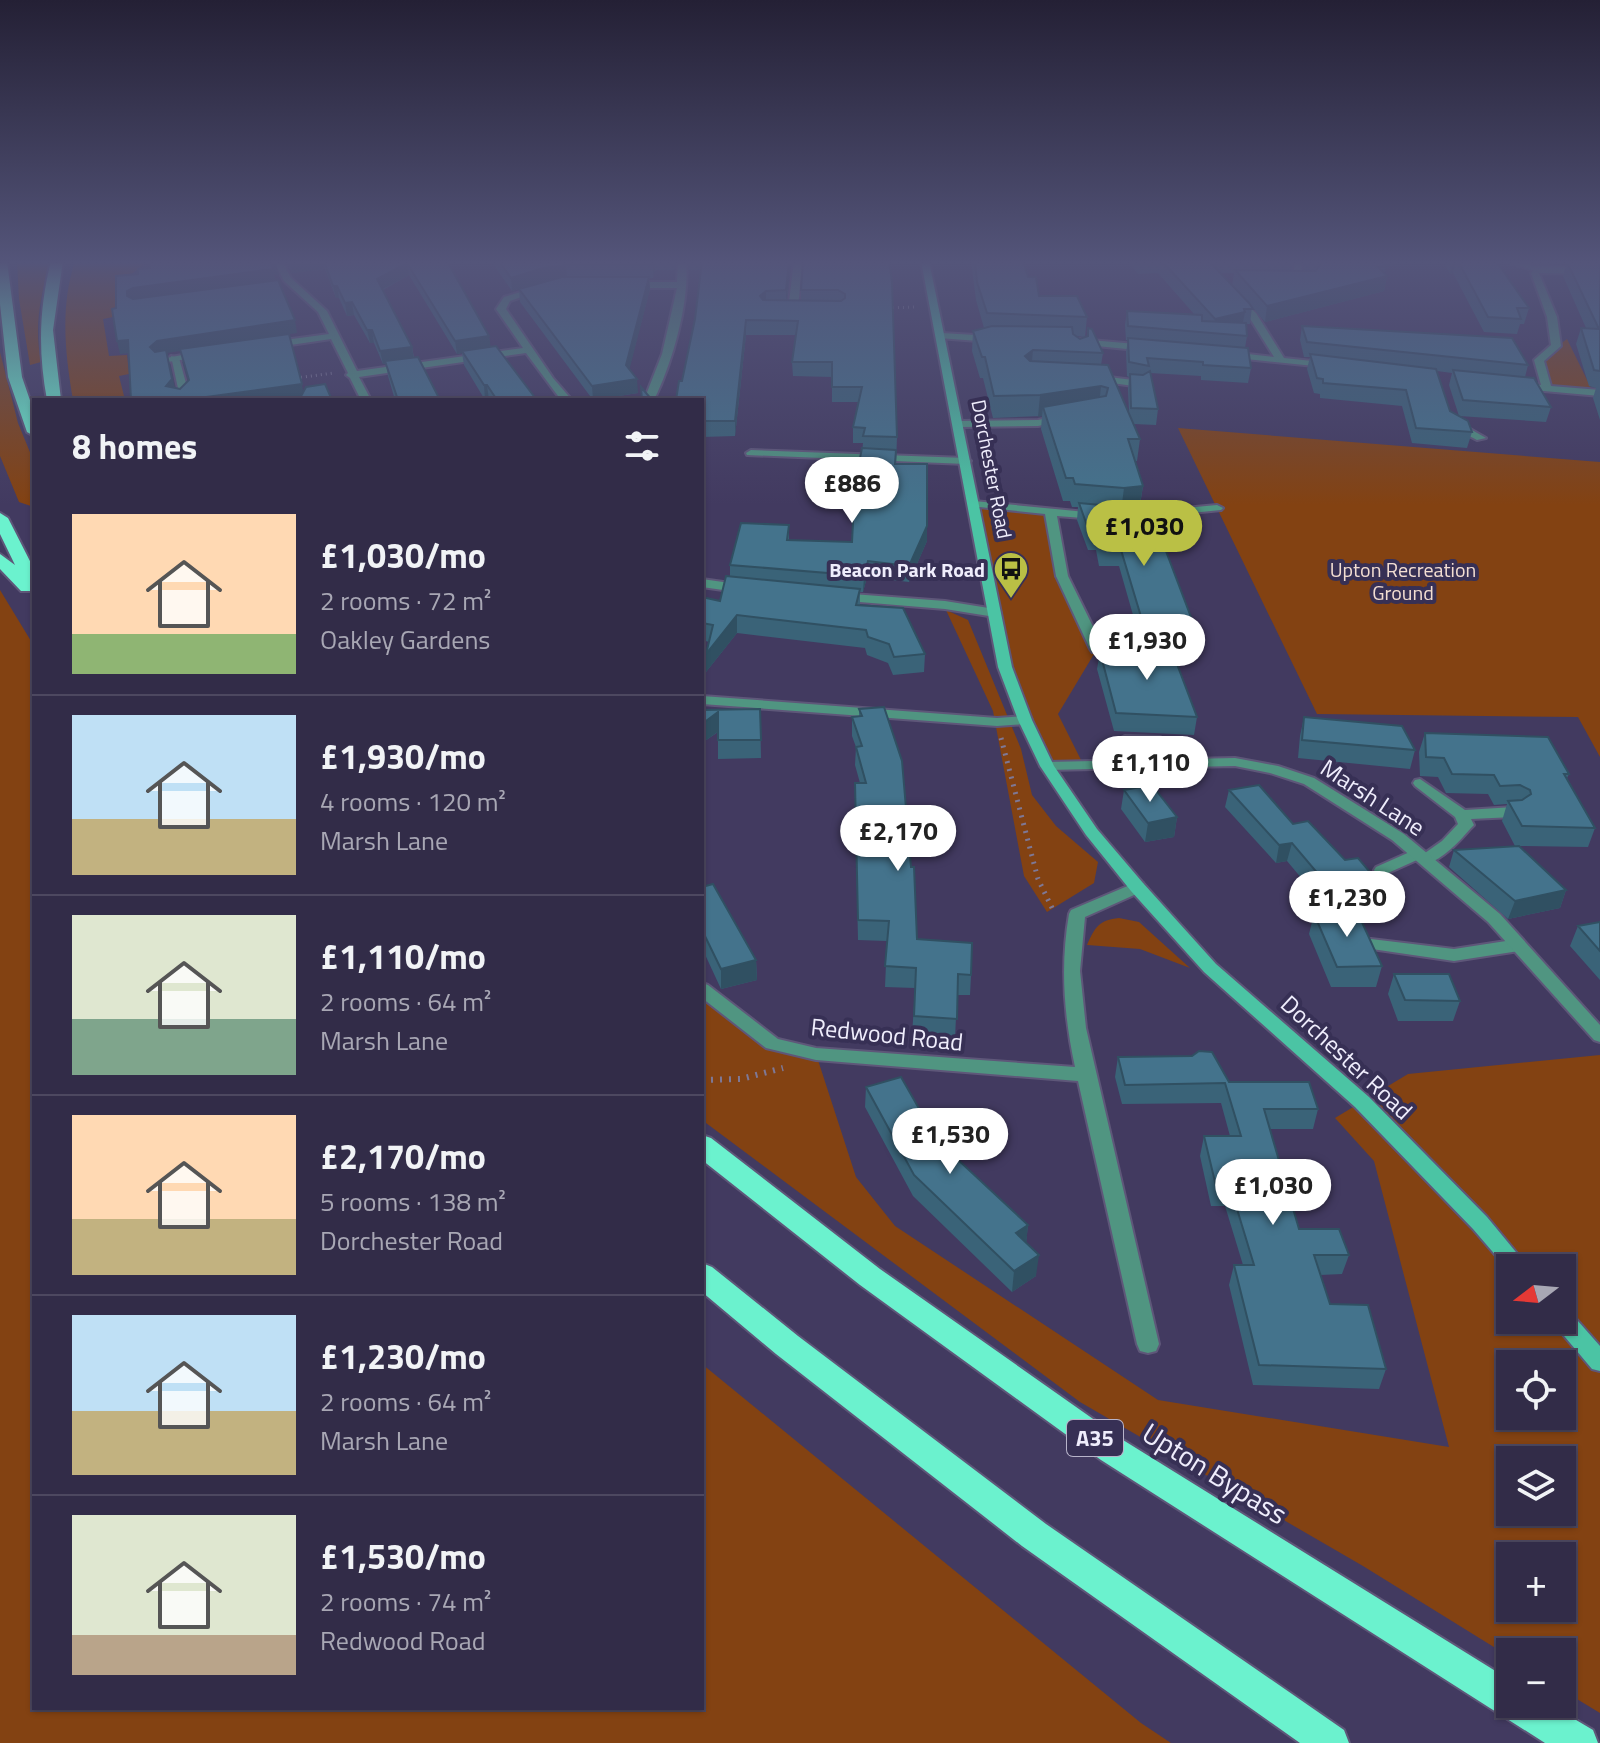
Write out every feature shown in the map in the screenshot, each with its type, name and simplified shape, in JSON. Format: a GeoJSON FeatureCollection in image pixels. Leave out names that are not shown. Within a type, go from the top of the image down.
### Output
{"type":"FeatureCollection","features":[{"type":"Feature","properties":{"kind":"highway"},"geometry":{"type":"LineString","coordinates":[[11,342],[15,377],[32,426]]}},
{"type":"Feature","properties":{"kind":"highway"},"geometry":{"type":"LineString","coordinates":[[45,342],[54,398]]}},
{"type":"Feature","properties":{"kind":"highway"},"geometry":{"type":"LineString","coordinates":[[0,518],[32,582]]}},
{"type":"Feature","properties":{"kind":"highway"},"geometry":{"type":"LineString","coordinates":[[0,559],[32,592]]}},
{"type":"Feature","properties":{"kind":"highway","name":"Upton Bypass"},"geometry":{"type":"LineString","coordinates":[[704,1147],[870,1277],[1112,1450],[1496,1692]]}},
{"type":"Feature","properties":{"kind":"highway"},"geometry":{"type":"LineString","coordinates":[[704,1277],[787,1345],[1034,1535],[1331,1743]]}},
{"type":"Feature","properties":{"kind":"highway"},"geometry":{"type":"LineString","coordinates":[[1538,1718],[1580,1743]]}},
{"type":"Feature","properties":{"kind":"main road","name":"Dorchester Road"},"geometry":{"type":"LineString","coordinates":[[942,342],[1005,667],[1047,766],[1091,832],[1210,968],[1362,1102],[1507,1254]]}},
{"type":"Feature","properties":{"kind":"main road"},"geometry":{"type":"LineString","coordinates":[[1576,1334],[1600,1362]]}},
{"type":"Feature","properties":{"kind":"street"},"geometry":{"type":"LineString","coordinates":[[263,346],[290,342]]}},
{"type":"Feature","properties":{"kind":"street"},"geometry":{"type":"LineString","coordinates":[[338,342],[350,373],[365,398]]}},
{"type":"Feature","properties":{"kind":"street"},"geometry":{"type":"LineString","coordinates":[[524,342],[565,398]]}},
{"type":"Feature","properties":{"kind":"street"},"geometry":{"type":"LineString","coordinates":[[650,398],[658,388],[668,342]]}},
{"type":"Feature","properties":{"kind":"street"},"geometry":{"type":"LineString","coordinates":[[1063,342],[1078,348],[1154,349]]}},
{"type":"Feature","properties":{"kind":"street"},"geometry":{"type":"LineString","coordinates":[[1270,342],[1280,359]]}},
{"type":"Feature","properties":{"kind":"street"},"geometry":{"type":"LineString","coordinates":[[1547,389],[1539,360],[1556,346],[1555,342]]}},
{"type":"Feature","properties":{"kind":"street"},"geometry":{"type":"LineString","coordinates":[[350,373],[529,350]]}},
{"type":"Feature","properties":{"kind":"street"},"geometry":{"type":"LineString","coordinates":[[161,360],[219,352]]}},
{"type":"Feature","properties":{"kind":"street"},"geometry":{"type":"LineString","coordinates":[[1217,354],[1342,368]]}},
{"type":"Feature","properties":{"kind":"street"},"geometry":{"type":"LineString","coordinates":[[174,358],[184,394],[179,398]]}},
{"type":"Feature","properties":{"kind":"street"},"geometry":{"type":"LineString","coordinates":[[1075,378],[1087,374],[1141,384]]}},
{"type":"Feature","properties":{"kind":"street"},"geometry":{"type":"LineString","coordinates":[[1506,385],[1600,393]]}},
{"type":"Feature","properties":{"kind":"street"},"geometry":{"type":"LineString","coordinates":[[1449,413],[1453,424],[1481,438]]}},
{"type":"Feature","properties":{"kind":"street"},"geometry":{"type":"LineString","coordinates":[[959,424],[1038,423],[1068,416]]}},
{"type":"Feature","properties":{"kind":"street"},"geometry":{"type":"LineString","coordinates":[[751,453],[966,461]]}},
{"type":"Feature","properties":{"kind":"street"},"geometry":{"type":"LineString","coordinates":[[974,504],[1107,516]]}},
{"type":"Feature","properties":{"kind":"street"},"geometry":{"type":"LineString","coordinates":[[1121,517],[1217,508]]}},
{"type":"Feature","properties":{"kind":"street"},"geometry":{"type":"LineString","coordinates":[[1051,513],[1062,576],[1097,649]]}},
{"type":"Feature","properties":{"kind":"street"},"geometry":{"type":"LineString","coordinates":[[704,583],[763,591]]}},
{"type":"Feature","properties":{"kind":"street"},"geometry":{"type":"LineString","coordinates":[[824,596],[945,605],[995,613]]}},
{"type":"Feature","properties":{"kind":"street"},"geometry":{"type":"LineString","coordinates":[[704,700],[997,722],[1025,720]]}},
{"type":"Feature","properties":{"kind":"street"},"geometry":{"type":"LineString","coordinates":[[1133,765],[1125,740],[1160,741]]}},
{"type":"Feature","properties":{"kind":"street","name":"Marsh Lane"},"geometry":{"type":"LineString","coordinates":[[1047,766],[1235,762],[1273,769],[1309,781],[1398,837],[1494,918],[1600,1036]]}},
{"type":"Feature","properties":{"kind":"street"},"geometry":{"type":"LineString","coordinates":[[1382,870],[1448,844],[1466,825],[1462,815],[1420,783]]}},
{"type":"Feature","properties":{"kind":"street"},"geometry":{"type":"LineString","coordinates":[[1462,815],[1514,812]]}},
{"type":"Feature","properties":{"kind":"street"},"geometry":{"type":"LineString","coordinates":[[1137,887],[1077,914],[1070,944],[1076,1021],[1148,1344]]}},
{"type":"Feature","properties":{"kind":"street"},"geometry":{"type":"LineString","coordinates":[[1371,944],[1454,955],[1519,945]]}},
{"type":"Feature","properties":{"kind":"street","name":"Redwood Road"},"geometry":{"type":"LineString","coordinates":[[704,991],[772,1044],[816,1054],[1087,1075]]}},
{"type":"Feature","properties":{"kind":"path"},"geometry":{"type":"LineString","coordinates":[[290,379],[350,373]]}},
{"type":"Feature","properties":{"kind":"path"},"geometry":{"type":"LineString","coordinates":[[997,722],[1038,879],[1070,944]]}},
{"type":"Feature","properties":{"kind":"path"},"geometry":{"type":"LineString","coordinates":[[704,1080],[741,1079],[777,1070],[816,1054]]}},
{"type":"Feature","properties":{"kind":"green space"},"geometry":{"type":"Polygon","coordinates":[[[26,342],[39,342],[41,362],[30,365],[26,342]]]}},
{"type":"Feature","properties":{"kind":"green space"},"geometry":{"type":"Polygon","coordinates":[[[66,342],[107,342],[109,356],[127,355],[129,374],[119,376],[124,398],[73,398],[66,342]]]}},
{"type":"Feature","properties":{"kind":"green space"},"geometry":{"type":"Polygon","coordinates":[[[1563,342],[1569,342],[1593,392],[1547,389],[1539,360],[1563,342]]]}},
{"type":"Feature","properties":{"kind":"green space"},"geometry":{"type":"Polygon","coordinates":[[[0,352],[18,423],[32,457],[32,506],[19,502],[0,456],[0,352]]]}},
{"type":"Feature","properties":{"kind":"green space","name":"Upton Recreation Ground"},"geometry":{"type":"Polygon","coordinates":[[[1178,428],[1600,462],[1600,757],[1578,717],[1317,714],[1178,428]]]}},
{"type":"Feature","properties":{"kind":"green space"},"geometry":{"type":"Polygon","coordinates":[[[974,504],[1051,513],[1062,576],[1097,649],[1058,714],[1084,766],[1047,766],[1005,667],[974,504]]]}},
{"type":"Feature","properties":{"kind":"green space"},"geometry":{"type":"Polygon","coordinates":[[[0,590],[32,643],[32,1710],[704,1710],[704,1366],[1141,1723],[1171,1743],[0,1743],[0,590]]]}},
{"type":"Feature","properties":{"kind":"green space"},"geometry":{"type":"Polygon","coordinates":[[[946,610],[968,620],[1021,749],[1032,795],[1056,826],[1098,862],[1094,883],[1047,912],[1024,876],[993,711],[946,610]]]}},
{"type":"Feature","properties":{"kind":"green space"},"geometry":{"type":"Polygon","coordinates":[[[1119,918],[1139,922],[1190,968],[1140,949],[1087,945],[1098,926],[1119,918]]]}},
{"type":"Feature","properties":{"kind":"green space"},"geometry":{"type":"Polygon","coordinates":[[[704,991],[772,1044],[816,1054],[856,1177],[895,1226],[1158,1400],[1449,1447],[1374,1161],[1335,1118],[1408,1074],[1600,1055],[1600,1713],[1576,1698],[1576,1638],[1496,1638],[1496,1648],[1363,1566],[1080,1402],[704,1121],[704,991]]]}},
{"type":"Feature","properties":{"kind":"building"},"geometry":{"type":"Polygon","coordinates":[[[128,342],[155,342],[150,347],[155,352],[166,350],[172,379],[166,386],[180,389],[189,380],[180,349],[228,342],[291,342],[302,384],[199,398],[131,398],[128,342]]]}},
{"type":"Feature","properties":{"kind":"building"},"geometry":{"type":"Polygon","coordinates":[[[377,342],[410,342],[412,347],[380,351],[377,342]]]}},
{"type":"Feature","properties":{"kind":"building"},"geometry":{"type":"Polygon","coordinates":[[[559,342],[632,342],[626,365],[637,379],[592,386],[559,342]]]}},
{"type":"Feature","properties":{"kind":"building"},"geometry":{"type":"Polygon","coordinates":[[[690,342],[744,342],[735,421],[704,421],[704,398],[676,398],[679,381],[682,381],[690,342]]]}},
{"type":"Feature","properties":{"kind":"building"},"geometry":{"type":"Polygon","coordinates":[[[795,342],[894,342],[897,437],[863,436],[865,428],[853,427],[862,387],[832,387],[832,362],[792,362],[795,342]]]}},
{"type":"Feature","properties":{"kind":"building"},"geometry":{"type":"Polygon","coordinates":[[[977,342],[1098,342],[1103,353],[1033,350],[1025,356],[1030,361],[1108,365],[1140,439],[1128,439],[1143,486],[1124,488],[1075,484],[1073,478],[1066,478],[1043,407],[1106,396],[1108,388],[1101,386],[1040,395],[994,396],[985,357],[982,357],[977,342]]]}},
{"type":"Feature","properties":{"kind":"building"},"geometry":{"type":"Polygon","coordinates":[[[1128,342],[1180,342],[1248,348],[1251,368],[1147,358],[1149,366],[1129,362],[1128,342]]]}},
{"type":"Feature","properties":{"kind":"building"},"geometry":{"type":"Polygon","coordinates":[[[1310,342],[1515,342],[1528,365],[1310,342]]]}},
{"type":"Feature","properties":{"kind":"building"},"geometry":{"type":"Polygon","coordinates":[[[1585,342],[1600,342],[1600,371],[1594,370],[1585,342]]]}},
{"type":"Feature","properties":{"kind":"building"},"geometry":{"type":"Polygon","coordinates":[[[496,346],[535,398],[496,398],[462,351],[496,346]]]}},
{"type":"Feature","properties":{"kind":"building"},"geometry":{"type":"Polygon","coordinates":[[[1310,354],[1436,369],[1450,411],[1468,421],[1472,432],[1416,428],[1406,390],[1323,383],[1323,379],[1317,378],[1310,354]]]}},
{"type":"Feature","properties":{"kind":"building"},"geometry":{"type":"Polygon","coordinates":[[[418,357],[439,398],[397,398],[385,361],[418,357]]]}},
{"type":"Feature","properties":{"kind":"building"},"geometry":{"type":"Polygon","coordinates":[[[1453,370],[1534,378],[1551,407],[1463,400],[1453,370]]]}},
{"type":"Feature","properties":{"kind":"building"},"geometry":{"type":"Polygon","coordinates":[[[1150,371],[1158,409],[1131,408],[1130,374],[1143,375],[1150,371]]]}},
{"type":"Feature","properties":{"kind":"building"},"geometry":{"type":"Polygon","coordinates":[[[325,384],[331,398],[300,398],[306,387],[325,384]]]}},
{"type":"Feature","properties":{"kind":"building"},"geometry":{"type":"Polygon","coordinates":[[[641,387],[650,398],[642,398],[641,387]]]}},
{"type":"Feature","properties":{"kind":"building"},"geometry":{"type":"Polygon","coordinates":[[[862,448],[896,450],[895,464],[927,464],[927,526],[909,566],[868,561],[864,576],[730,565],[741,523],[789,525],[787,540],[852,542],[855,483],[862,448]]]}},
{"type":"Feature","properties":{"kind":"building"},"geometry":{"type":"Polygon","coordinates":[[[1079,503],[1123,507],[1145,505],[1150,509],[1200,641],[1148,640],[1121,550],[1101,549],[1098,534],[1090,534],[1079,503]]]}},
{"type":"Feature","properties":{"kind":"building"},"geometry":{"type":"Polygon","coordinates":[[[726,576],[860,589],[856,605],[903,608],[925,654],[894,657],[889,644],[868,637],[866,630],[737,615],[706,654],[713,625],[704,623],[704,597],[720,601],[726,576]]]}},
{"type":"Feature","properties":{"kind":"building"},"geometry":{"type":"Polygon","coordinates":[[[1140,643],[1169,643],[1197,717],[1116,713],[1100,652],[1143,652],[1140,643]]]}},
{"type":"Feature","properties":{"kind":"building"},"geometry":{"type":"Polygon","coordinates":[[[884,707],[902,761],[911,867],[914,867],[917,939],[972,943],[971,975],[958,974],[957,1019],[914,1016],[916,968],[885,966],[889,921],[858,920],[855,783],[866,783],[856,747],[862,746],[852,717],[862,716],[859,709],[884,707]]]}},
{"type":"Feature","properties":{"kind":"building"},"geometry":{"type":"Polygon","coordinates":[[[760,709],[761,740],[718,740],[718,712],[704,722],[704,710],[760,709]]]}},
{"type":"Feature","properties":{"kind":"building"},"geometry":{"type":"Polygon","coordinates":[[[1304,717],[1402,726],[1415,750],[1302,740],[1304,717]]]}},
{"type":"Feature","properties":{"kind":"building"},"geometry":{"type":"Polygon","coordinates":[[[1425,733],[1548,737],[1569,774],[1564,774],[1595,828],[1522,826],[1508,801],[1522,800],[1531,794],[1530,790],[1520,785],[1500,786],[1494,775],[1452,774],[1444,758],[1426,757],[1425,733]]]}},
{"type":"Feature","properties":{"kind":"building"},"geometry":{"type":"Polygon","coordinates":[[[1152,785],[1177,817],[1148,823],[1124,790],[1152,785]]]}},
{"type":"Feature","properties":{"kind":"building"},"geometry":{"type":"Polygon","coordinates":[[[1259,785],[1293,824],[1308,821],[1345,860],[1358,858],[1393,899],[1347,908],[1292,843],[1279,845],[1229,790],[1259,785]]]}},
{"type":"Feature","properties":{"kind":"building"},"geometry":{"type":"Polygon","coordinates":[[[1519,846],[1566,890],[1515,901],[1454,850],[1519,846]]]}},
{"type":"Feature","properties":{"kind":"building"},"geometry":{"type":"Polygon","coordinates":[[[713,884],[756,960],[721,969],[704,934],[704,886],[713,884]]]}},
{"type":"Feature","properties":{"kind":"building"},"geometry":{"type":"Polygon","coordinates":[[[1355,907],[1382,966],[1337,967],[1314,914],[1355,907]]]}},
{"type":"Feature","properties":{"kind":"building"},"geometry":{"type":"Polygon","coordinates":[[[1600,922],[1600,951],[1578,926],[1600,922]]]}},
{"type":"Feature","properties":{"kind":"building"},"geometry":{"type":"Polygon","coordinates":[[[1394,974],[1449,974],[1460,1001],[1405,1000],[1394,974]]]}},
{"type":"Feature","properties":{"kind":"building"},"geometry":{"type":"Polygon","coordinates":[[[1199,1051],[1212,1052],[1229,1082],[1309,1082],[1318,1109],[1264,1109],[1299,1229],[1339,1229],[1349,1255],[1314,1255],[1330,1304],[1368,1305],[1386,1369],[1259,1365],[1234,1265],[1254,1265],[1230,1186],[1216,1186],[1204,1136],[1241,1136],[1225,1083],[1125,1085],[1118,1057],[1192,1056],[1199,1051]]]}},
{"type":"Feature","properties":{"kind":"building"},"geometry":{"type":"Polygon","coordinates":[[[901,1077],[949,1161],[955,1157],[1028,1225],[1016,1233],[1039,1255],[1014,1271],[914,1175],[866,1087],[901,1077]]]}},
{"type":"Feature","properties":{"kind":"place","name":"Beacon Park Road"},"geometry":{"type":"Point","coordinates":[1011,600]}}]}
